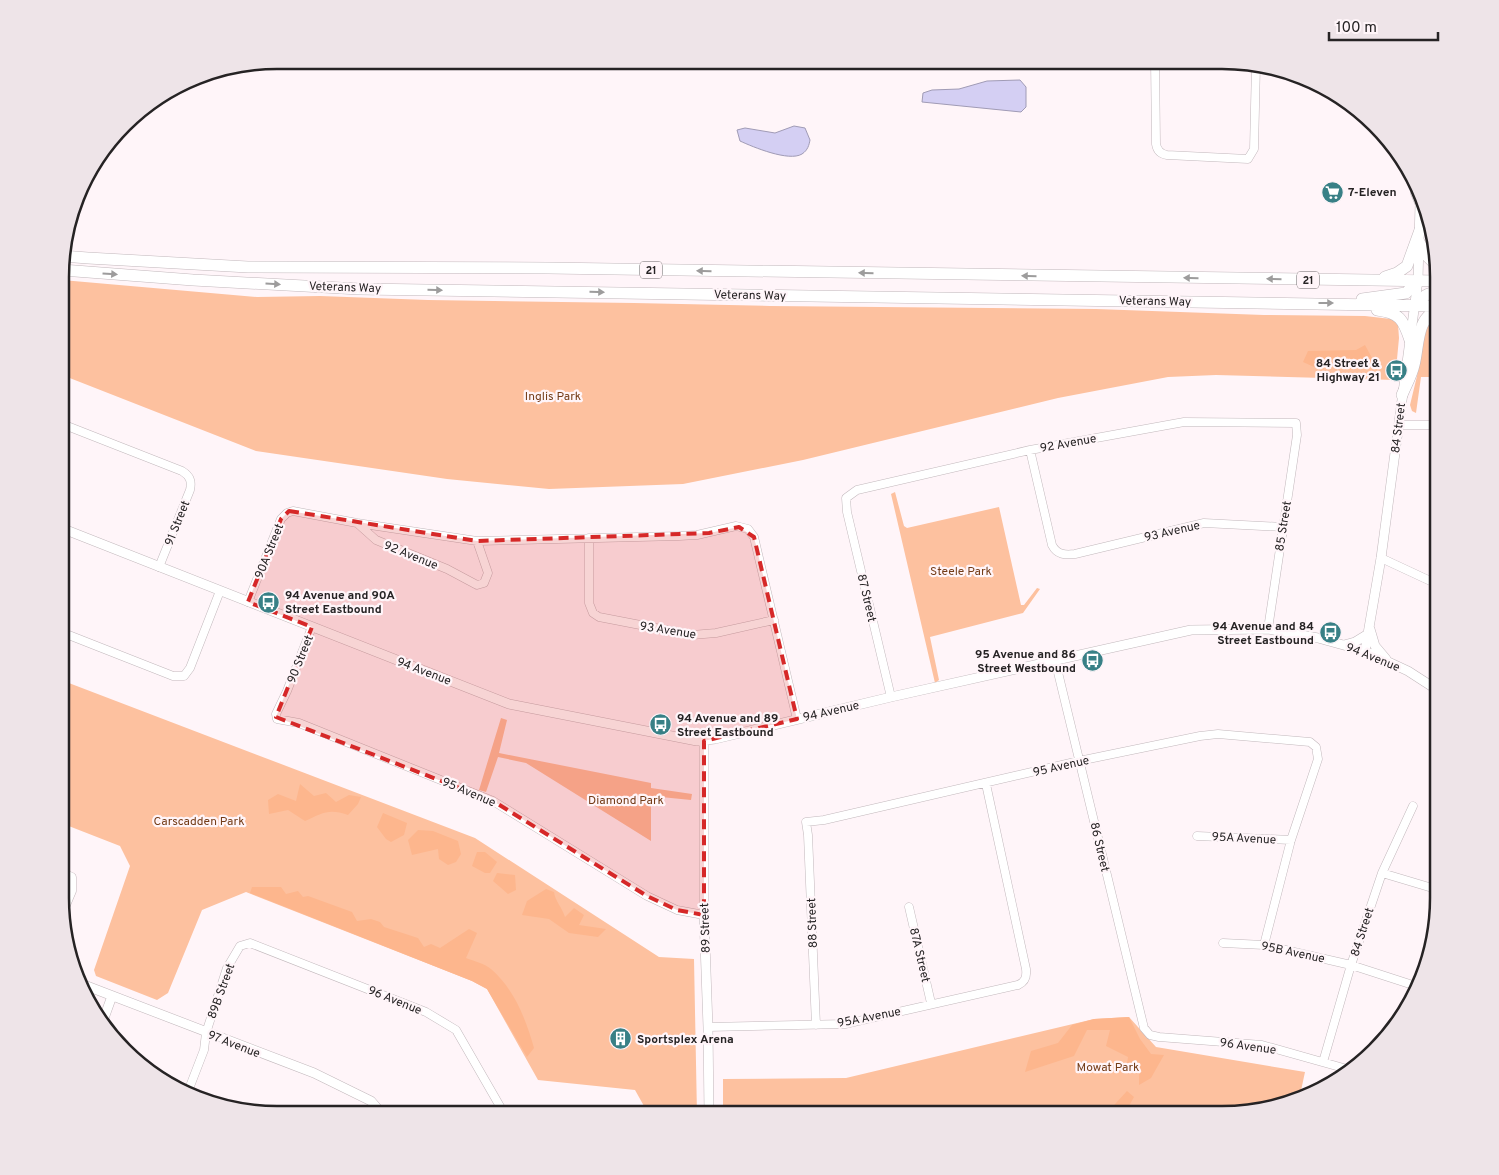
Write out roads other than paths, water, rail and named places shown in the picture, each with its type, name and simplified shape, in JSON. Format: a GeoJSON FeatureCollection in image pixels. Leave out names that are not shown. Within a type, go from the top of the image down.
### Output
{"type":"FeatureCollection","features":[{"type":"Feature","properties":{"kind":"main road"},"geometry":{"type":"LineString","coordinates":[[1376,281],[1404,269],[1409,262],[1420,230]]}},
{"type":"Feature","properties":{"kind":"main road"},"geometry":{"type":"LineString","coordinates":[[1419,242],[1429,259]]}},
{"type":"Feature","properties":{"kind":"main road","name":"Veterans Way"},"geometry":{"type":"LineString","coordinates":[[70,257],[248,267],[548,268],[1430,281]]}},
{"type":"Feature","properties":{"kind":"main road","name":"Veterans Way"},"geometry":{"type":"LineString","coordinates":[[69,271],[193,280],[360,288],[1346,303],[1430,306]]}},
{"type":"Feature","properties":{"kind":"main road"},"geometry":{"type":"LineString","coordinates":[[1346,303],[1368,297],[1406,292],[1418,280]]}},
{"type":"Feature","properties":{"kind":"main road"},"geometry":{"type":"LineString","coordinates":[[1415,306],[1422,297],[1430,293]]}},
{"type":"Feature","properties":{"kind":"main road"},"geometry":{"type":"LineString","coordinates":[[1359,304],[1371,310],[1388,312],[1398,316],[1404,323],[1410,340]]}},
{"type":"Feature","properties":{"kind":"main road"},"geometry":{"type":"LineString","coordinates":[[1402,395],[1414,367],[1424,320],[1430,315]]}},
{"type":"Feature","properties":{"kind":"street"},"geometry":{"type":"LineString","coordinates":[[1156,69],[1156,144],[1162,154],[1248,159],[1254,149],[1256,72]]}},
{"type":"Feature","properties":{"kind":"street","name":"84 Street"},"geometry":{"type":"LineString","coordinates":[[1365,651],[1381,558],[1415,306],[1421,215]]}},
{"type":"Feature","properties":{"kind":"street","name":"92 Avenue"},"geometry":{"type":"LineString","coordinates":[[846,498],[857,490],[1030,450],[1184,422],[1296,423]]}},
{"type":"Feature","properties":{"kind":"street","name":"85 Street"},"geometry":{"type":"LineString","coordinates":[[1268,629],[1297,435],[1296,423]]}},
{"type":"Feature","properties":{"kind":"street"},"geometry":{"type":"LineString","coordinates":[[1398,425],[1430,425]]}},
{"type":"Feature","properties":{"kind":"street","name":"91 Street"},"geometry":{"type":"LineString","coordinates":[[69,427],[182,471],[190,479],[190,490],[159,567]]}},
{"type":"Feature","properties":{"kind":"street","name":"93 Avenue"},"geometry":{"type":"LineString","coordinates":[[1030,450],[1052,545],[1055,551],[1063,554],[1075,554],[1204,523],[1283,527]]}},
{"type":"Feature","properties":{"kind":"street","name":"87 Street"},"geometry":{"type":"LineString","coordinates":[[846,498],[847,512],[891,697]]}},
{"type":"Feature","properties":{"kind":"street","name":"90A Street"},"geometry":{"type":"LineString","coordinates":[[248,602],[281,518],[286,513],[298,511],[357,523]]}},
{"type":"Feature","properties":{"kind":"street","name":"92 Avenue"},"geometry":{"type":"LineString","coordinates":[[357,523],[376,540],[447,569],[477,585],[484,583],[488,573],[477,541]]}},
{"type":"Feature","properties":{"kind":"street","name":"92 Avenue"},"geometry":{"type":"LineString","coordinates":[[357,523],[477,541],[688,536],[736,526],[748,529],[754,537],[774,620]]}},
{"type":"Feature","properties":{"kind":"street","name":"94 Avenue"},"geometry":{"type":"LineString","coordinates":[[69,531],[509,704],[704,741],[1191,630],[1268,629],[1318,638],[1365,651],[1408,671],[1430,685]]}},
{"type":"Feature","properties":{"kind":"street","name":"93 Avenue"},"geometry":{"type":"LineString","coordinates":[[589,538],[589,603],[593,613],[602,618],[692,635],[716,633],[774,620]]}},
{"type":"Feature","properties":{"kind":"street"},"geometry":{"type":"LineString","coordinates":[[1381,558],[1430,581]]}},
{"type":"Feature","properties":{"kind":"street"},"geometry":{"type":"LineString","coordinates":[[69,635],[173,676],[184,676],[190,668],[220,591]]}},
{"type":"Feature","properties":{"kind":"street"},"geometry":{"type":"LineString","coordinates":[[774,620],[797,719]]}},
{"type":"Feature","properties":{"kind":"street","name":"90 Street"},"geometry":{"type":"LineString","coordinates":[[287,691],[312,627]]}},
{"type":"Feature","properties":{"kind":"street"},"geometry":{"type":"LineString","coordinates":[[1344,645],[1355,642],[1368,630],[1375,646],[1390,663]]}},
{"type":"Feature","properties":{"kind":"street","name":"86 Street"},"geometry":{"type":"LineString","coordinates":[[1055,660],[1142,1023],[1148,1033]]}},
{"type":"Feature","properties":{"kind":"street","name":"95 Avenue"},"geometry":{"type":"LineString","coordinates":[[287,691],[276,714],[278,720],[299,723],[493,801],[647,896],[677,910],[704,915]]}},
{"type":"Feature","properties":{"kind":"street","name":"95 Avenue"},"geometry":{"type":"LineString","coordinates":[[806,822],[824,820],[986,784],[1079,761],[1218,734],[1310,742],[1316,747],[1318,759],[1291,840]]}},
{"type":"Feature","properties":{"kind":"street","name":"89 Street"},"geometry":{"type":"LineString","coordinates":[[704,741],[704,915],[709,1106]]}},
{"type":"Feature","properties":{"kind":"street","name":"95A Avenue"},"geometry":{"type":"LineString","coordinates":[[708,1027],[845,1024],[931,1003],[1018,985],[1025,979],[1026,969],[986,784]]}},
{"type":"Feature","properties":{"kind":"street","name":"84 Street"},"geometry":{"type":"LineString","coordinates":[[1323,1062],[1351,965],[1382,873],[1414,806]]}},
{"type":"Feature","properties":{"kind":"street","name":"88 Street"},"geometry":{"type":"LineString","coordinates":[[806,822],[816,1025]]}},
{"type":"Feature","properties":{"kind":"street","name":"95A Avenue"},"geometry":{"type":"LineString","coordinates":[[1197,836],[1291,840]]}},
{"type":"Feature","properties":{"kind":"street"},"geometry":{"type":"LineString","coordinates":[[1264,945],[1291,840]]}},
{"type":"Feature","properties":{"kind":"street"},"geometry":{"type":"LineString","coordinates":[[1382,873],[1430,888]]}},
{"type":"Feature","properties":{"kind":"street"},"geometry":{"type":"LineString","coordinates":[[69,876],[72,877],[72,891],[69,899]]}},
{"type":"Feature","properties":{"kind":"street","name":"87A Street"},"geometry":{"type":"LineString","coordinates":[[909,907],[931,1003]]}},
{"type":"Feature","properties":{"kind":"street","name":"96 Avenue"},"geometry":{"type":"LineString","coordinates":[[240,946],[250,943],[426,1012],[444,1022],[456,1030],[500,1106]]}},
{"type":"Feature","properties":{"kind":"street","name":"95B Avenue"},"geometry":{"type":"LineString","coordinates":[[1223,943],[1264,945],[1351,965],[1411,985]]}},
{"type":"Feature","properties":{"kind":"street","name":"89B Street"},"geometry":{"type":"LineString","coordinates":[[190,1087],[204,1050],[206,1033],[227,968],[240,946]]}},
{"type":"Feature","properties":{"kind":"street","name":"97 Avenue"},"geometry":{"type":"LineString","coordinates":[[88,987],[314,1073],[371,1101],[375,1106]]}},
{"type":"Feature","properties":{"kind":"street"},"geometry":{"type":"LineString","coordinates":[[105,1015],[112,996]]}},
{"type":"Feature","properties":{"kind":"street","name":"96 Avenue"},"geometry":{"type":"LineString","coordinates":[[1148,1033],[1159,1037],[1262,1045],[1343,1068]]}},
{"type":"Feature","properties":{"kind":"place","name":"7-Eleven"},"geometry":{"type":"Point","coordinates":[1332,192]}},
{"type":"Feature","properties":{"kind":"place","name":"84 Street & Highway 21"},"geometry":{"type":"Point","coordinates":[1396,370]}},
{"type":"Feature","properties":{"kind":"place","name":"94 Avenue and 90A Street Eastbound"},"geometry":{"type":"Point","coordinates":[269,602]}},
{"type":"Feature","properties":{"kind":"place","name":"94 Avenue and 84 Street Eastbound"},"geometry":{"type":"Point","coordinates":[1330,633]}},
{"type":"Feature","properties":{"kind":"place","name":"95 Avenue and 86 Street Westbound"},"geometry":{"type":"Point","coordinates":[1092,661]}},
{"type":"Feature","properties":{"kind":"place","name":"94 Avenue and 89 Street Eastbound"},"geometry":{"type":"Point","coordinates":[661,725]}},
{"type":"Feature","properties":{"kind":"place","name":"Sportsplex Arena"},"geometry":{"type":"Point","coordinates":[621,1039]}},
{"type":"Feature","properties":{"kind":"park label","name":"Inglis Park"},"geometry":{"type":"Point","coordinates":[553,396]}},
{"type":"Feature","properties":{"kind":"park label","name":"Steele Park"},"geometry":{"type":"Point","coordinates":[961,571]}},
{"type":"Feature","properties":{"kind":"park label","name":"Diamond Park"},"geometry":{"type":"Point","coordinates":[626,800]}},
{"type":"Feature","properties":{"kind":"park label","name":"Carscadden Park"},"geometry":{"type":"Point","coordinates":[199,821]}},
{"type":"Feature","properties":{"kind":"park label","name":"Mowat Park"},"geometry":{"type":"Point","coordinates":[1108,1067]}}]}
